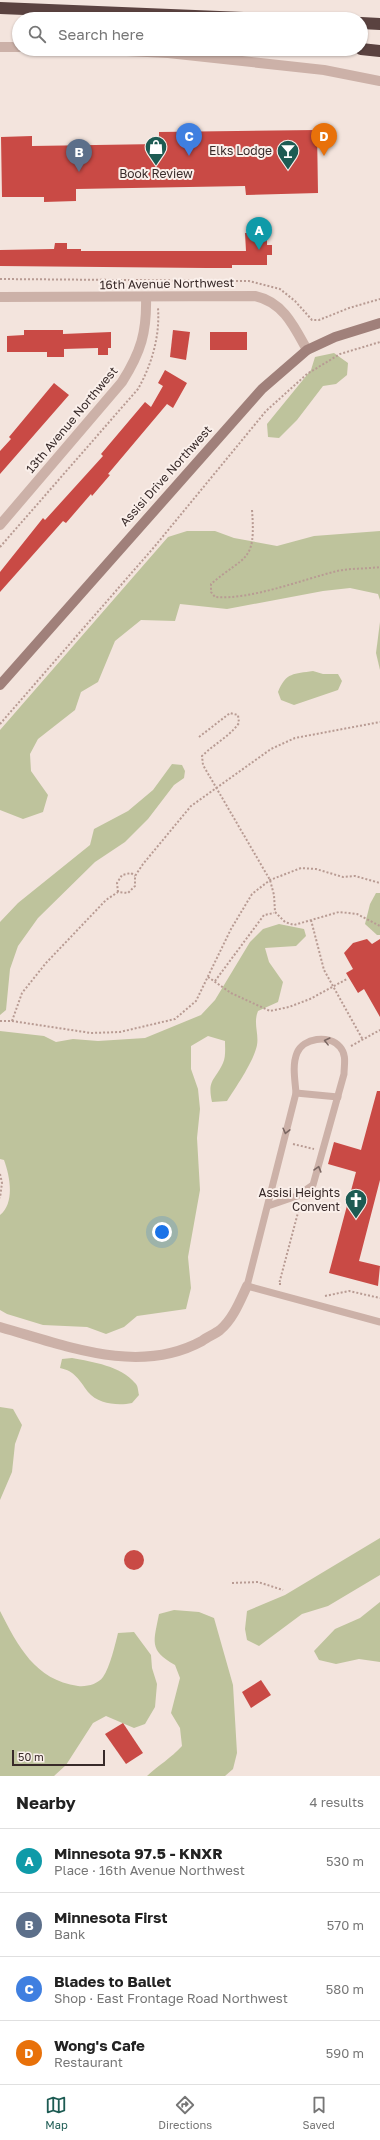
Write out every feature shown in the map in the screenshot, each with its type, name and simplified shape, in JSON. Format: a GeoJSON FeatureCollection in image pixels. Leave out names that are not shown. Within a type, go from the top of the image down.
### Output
{"type":"FeatureCollection","features":[{"type":"Feature","properties":{"kind":"highway"},"geometry":{"type":"LineString","coordinates":[[0,8],[92,12]]}},
{"type":"Feature","properties":{"kind":"highway"},"geometry":{"type":"LineString","coordinates":[[17,9],[47,12]]}},
{"type":"Feature","properties":{"kind":"highway"},"geometry":{"type":"LineString","coordinates":[[368,23],[380,24]]}},
{"type":"Feature","properties":{"kind":"highway"},"geometry":{"type":"LineString","coordinates":[[368,50],[380,51]]}},
{"type":"Feature","properties":{"kind":"main road","name":"Assisi Drive Northwest"},"geometry":{"type":"LineString","coordinates":[[0,685],[262,389],[307,350],[335,337],[380,323]]}},
{"type":"Feature","properties":{"kind":"street"},"geometry":{"type":"LineString","coordinates":[[0,47],[12,47]]}},
{"type":"Feature","properties":{"kind":"street"},"geometry":{"type":"LineString","coordinates":[[196,56],[324,70],[380,81]]}},
{"type":"Feature","properties":{"kind":"street","name":"16th Avenue Northwest"},"geometry":{"type":"LineString","coordinates":[[0,297],[240,296],[266,298],[274,302],[285,314],[307,350]]}},
{"type":"Feature","properties":{"kind":"street","name":"13th Avenue Northwest"},"geometry":{"type":"LineString","coordinates":[[0,525],[122,382],[136,358],[143,338],[146,314],[146,297]]}},
{"type":"Feature","properties":{"kind":"street"},"geometry":{"type":"LineString","coordinates":[[0,1327],[93,1353],[130,1357],[159,1357],[193,1345],[220,1330],[231,1318],[246,1286]]}},
{"type":"Feature","properties":{"kind":"lane"},"geometry":{"type":"LineString","coordinates":[[268,1206],[297,1196],[313,1185],[338,1097],[345,1057],[340,1046],[329,1041],[316,1039],[306,1042],[297,1052],[294,1070],[296,1093],[268,1206],[246,1286],[380,1322]]}},
{"type":"Feature","properties":{"kind":"lane"},"geometry":{"type":"LineString","coordinates":[[296,1093],[338,1097]]}},
{"type":"Feature","properties":{"kind":"path"},"geometry":{"type":"LineString","coordinates":[[0,724],[155,546],[266,411],[307,374],[340,354],[380,342]]}},
{"type":"Feature","properties":{"kind":"path"},"geometry":{"type":"LineString","coordinates":[[252,510],[253,533],[250,552],[241,562],[211,584],[211,592],[215,597],[225,598],[246,594],[339,571],[380,567]]}},
{"type":"Feature","properties":{"kind":"path"},"geometry":{"type":"LineString","coordinates":[[199,737],[230,713],[238,715],[239,723],[232,733],[213,745],[202,756],[203,765],[270,880],[274,895],[275,912],[285,922],[294,925],[339,912],[357,914],[380,926]]}},
{"type":"Feature","properties":{"kind":"path"},"geometry":{"type":"LineString","coordinates":[[12,1021],[22,993],[46,963],[106,900],[118,892],[128,893],[135,886],[135,876],[191,806],[270,749],[295,738],[380,722]]}},
{"type":"Feature","properties":{"kind":"path"},"geometry":{"type":"LineString","coordinates":[[0,1021],[12,1021],[90,1034],[120,1032],[146,1027],[174,1019],[196,1002],[231,929],[252,894],[270,880],[301,868],[316,869],[343,877],[355,876],[380,883]]}},
{"type":"Feature","properties":{"kind":"path"},"geometry":{"type":"LineString","coordinates":[[118,892],[117,883],[122,875],[131,873],[135,876]]}},
{"type":"Feature","properties":{"kind":"path"},"geometry":{"type":"LineString","coordinates":[[215,981],[264,915],[275,912]]}},
{"type":"Feature","properties":{"kind":"path"},"geometry":{"type":"LineString","coordinates":[[311,920],[324,970],[363,1040]]}},
{"type":"Feature","properties":{"kind":"path"},"geometry":{"type":"LineString","coordinates":[[208,977],[231,993],[270,1011],[303,1002],[347,979]]}},
{"type":"Feature","properties":{"kind":"path"},"geometry":{"type":"LineString","coordinates":[[350,1046],[380,1030]]}},
{"type":"Feature","properties":{"kind":"path"},"geometry":{"type":"LineString","coordinates":[[284,1142],[323,1151]]}},
{"type":"Feature","properties":{"kind":"path"},"geometry":{"type":"LineString","coordinates":[[0,1174],[2,1183],[0,1198]]}},
{"type":"Feature","properties":{"kind":"path"},"geometry":{"type":"LineString","coordinates":[[286,1286],[279,1284],[300,1202]]}},
{"type":"Feature","properties":{"kind":"path"},"geometry":{"type":"LineString","coordinates":[[320,1294],[327,1296],[349,1291],[380,1298]]}},
{"type":"Feature","properties":{"kind":"path"},"geometry":{"type":"LineString","coordinates":[[232,1583],[258,1582],[283,1590]]}},
{"type":"Feature","properties":{"kind":"green space"},"geometry":{"type":"Polygon","coordinates":[[[334,353],[348,363],[347,375],[336,384],[323,386],[297,420],[279,438],[268,437],[267,424],[311,370],[315,357],[334,353]]]}},
{"type":"Feature","properties":{"kind":"green space"},"geometry":{"type":"Polygon","coordinates":[[[187,531],[215,531],[234,538],[277,546],[314,536],[380,531],[380,600],[378,594],[350,588],[323,591],[227,609],[180,604],[175,621],[141,620],[115,641],[98,682],[81,692],[75,710],[38,739],[30,754],[31,771],[48,795],[43,812],[23,819],[0,810],[0,730],[168,537],[187,531]]]}},
{"type":"Feature","properties":{"kind":"green space"},"geometry":{"type":"Polygon","coordinates":[[[380,622],[380,670],[376,653],[380,622]]]}},
{"type":"Feature","properties":{"kind":"green space"},"geometry":{"type":"Polygon","coordinates":[[[313,671],[323,674],[338,674],[342,681],[338,690],[294,705],[281,700],[278,692],[281,685],[288,677],[291,675],[313,671]]]}},
{"type":"Feature","properties":{"kind":"green space"},"geometry":{"type":"Polygon","coordinates":[[[172,764],[182,765],[185,771],[184,778],[174,785],[148,819],[125,842],[95,862],[38,918],[18,946],[10,969],[6,1010],[0,1015],[0,922],[18,903],[90,845],[94,829],[128,811],[153,790],[172,764]]]}},
{"type":"Feature","properties":{"kind":"green space"},"geometry":{"type":"Polygon","coordinates":[[[376,893],[380,893],[380,935],[377,935],[365,924],[370,904],[376,893]]]}},
{"type":"Feature","properties":{"kind":"green space"},"geometry":{"type":"Polygon","coordinates":[[[279,924],[304,929],[306,936],[296,946],[265,948],[269,962],[283,982],[278,1002],[258,1011],[256,1020],[257,1045],[255,1051],[244,1074],[227,1101],[212,1102],[210,1089],[211,1084],[224,1061],[225,1041],[208,1036],[191,1046],[191,1069],[198,1089],[200,1109],[197,1138],[200,1190],[188,1257],[191,1288],[186,1309],[137,1316],[124,1327],[106,1334],[87,1327],[43,1325],[7,1314],[0,1310],[0,1215],[8,1204],[10,1189],[4,1160],[0,1159],[0,1031],[44,1036],[56,1042],[73,1039],[98,1041],[145,1038],[201,1015],[215,1000],[250,942],[263,929],[279,924]]]}},
{"type":"Feature","properties":{"kind":"green space"},"geometry":{"type":"Polygon","coordinates":[[[72,1358],[89,1361],[122,1372],[136,1384],[139,1395],[132,1403],[126,1404],[108,1403],[97,1399],[88,1392],[73,1374],[60,1368],[62,1359],[72,1358]]]}},
{"type":"Feature","properties":{"kind":"green space"},"geometry":{"type":"Polygon","coordinates":[[[0,1407],[13,1409],[22,1425],[15,1444],[12,1472],[0,1500],[0,1407]]]}},
{"type":"Feature","properties":{"kind":"green space"},"geometry":{"type":"Polygon","coordinates":[[[380,1538],[380,1575],[328,1606],[302,1614],[259,1646],[247,1640],[245,1629],[247,1611],[285,1595],[380,1538]]]}},
{"type":"Feature","properties":{"kind":"green space"},"geometry":{"type":"Polygon","coordinates":[[[380,1602],[380,1662],[359,1659],[336,1664],[319,1660],[314,1651],[335,1629],[360,1618],[380,1602]]]}},
{"type":"Feature","properties":{"kind":"green space"},"geometry":{"type":"Polygon","coordinates":[[[174,1610],[199,1612],[214,1618],[233,1685],[237,1753],[233,1769],[225,1776],[147,1776],[182,1746],[180,1728],[171,1713],[180,1678],[175,1665],[166,1660],[160,1654],[155,1644],[159,1614],[174,1610]]]}},
{"type":"Feature","properties":{"kind":"green space"},"geometry":{"type":"Polygon","coordinates":[[[0,1611],[21,1649],[39,1669],[50,1677],[78,1686],[85,1686],[98,1682],[106,1673],[118,1633],[134,1632],[151,1655],[152,1668],[157,1684],[155,1707],[145,1724],[134,1728],[106,1716],[93,1723],[66,1765],[54,1776],[0,1776],[0,1611]]]}},
{"type":"Feature","properties":{"kind":"building"},"geometry":{"type":"Polygon","coordinates":[[[317,130],[318,193],[246,195],[245,186],[76,189],[76,201],[44,202],[44,197],[2,197],[1,137],[32,136],[32,146],[159,144],[159,132],[317,130]]]}},
{"type":"Feature","properties":{"kind":"building"},"geometry":{"type":"Polygon","coordinates":[[[245,233],[267,233],[267,245],[272,245],[272,255],[267,255],[267,265],[232,265],[232,268],[0,266],[0,250],[54,249],[55,243],[67,243],[67,249],[81,249],[81,251],[246,251],[245,233]]]}},
{"type":"Feature","properties":{"kind":"building"},"geometry":{"type":"Polygon","coordinates":[[[24,330],[63,330],[63,334],[111,332],[111,348],[108,348],[108,355],[98,355],[98,348],[64,349],[64,357],[47,357],[47,352],[7,352],[7,336],[24,335],[24,330]]]}},
{"type":"Feature","properties":{"kind":"building"},"geometry":{"type":"Polygon","coordinates":[[[173,330],[190,332],[186,360],[170,357],[173,330]]]}},
{"type":"Feature","properties":{"kind":"building"},"geometry":{"type":"Polygon","coordinates":[[[210,332],[247,332],[247,350],[210,350],[210,332]]]}},
{"type":"Feature","properties":{"kind":"building"},"geometry":{"type":"Polygon","coordinates":[[[165,370],[187,383],[173,408],[167,404],[108,474],[110,475],[92,496],[91,494],[66,523],[63,521],[0,592],[0,572],[43,518],[45,520],[103,456],[101,454],[145,402],[151,407],[163,386],[158,383],[165,370]]]}},
{"type":"Feature","properties":{"kind":"building"},"geometry":{"type":"Polygon","coordinates":[[[54,383],[69,395],[0,474],[0,451],[11,439],[9,437],[54,383]]]}},
{"type":"Feature","properties":{"kind":"building"},"geometry":{"type":"Polygon","coordinates":[[[367,939],[372,944],[380,939],[380,1017],[364,989],[358,993],[346,973],[353,969],[344,953],[353,943],[367,939]]]}},
{"type":"Feature","properties":{"kind":"building","name":"Assisi Heights Convent"},"geometry":{"type":"Polygon","coordinates":[[[377,1091],[380,1091],[380,1180],[359,1261],[380,1266],[378,1286],[329,1273],[356,1172],[328,1164],[334,1142],[361,1150],[377,1091]]]}},
{"type":"Feature","properties":{"kind":"building"},"geometry":{"type":"Polygon","coordinates":[[[130,1550],[138,1550],[144,1556],[144,1564],[138,1570],[130,1570],[124,1564],[124,1556],[130,1550]]]}},
{"type":"Feature","properties":{"kind":"building"},"geometry":{"type":"Polygon","coordinates":[[[261,1680],[271,1695],[251,1708],[242,1692],[261,1680]]]}},
{"type":"Feature","properties":{"kind":"building"},"geometry":{"type":"Polygon","coordinates":[[[123,1723],[143,1753],[126,1764],[105,1734],[123,1723]]]}},
{"type":"Feature","properties":{"kind":"place","name":"Blades to Ballet"},"geometry":{"type":"Point","coordinates":[189,156]}},
{"type":"Feature","properties":{"kind":"place","name":"Wong's Cafe"},"geometry":{"type":"Point","coordinates":[324,156]}},
{"type":"Feature","properties":{"kind":"place","name":"Book Review"},"geometry":{"type":"Point","coordinates":[156,166]}},
{"type":"Feature","properties":{"kind":"place","name":"Elks Lodge"},"geometry":{"type":"Point","coordinates":[288,170]}},
{"type":"Feature","properties":{"kind":"place","name":"Minnesota First"},"geometry":{"type":"Point","coordinates":[79,172]}},
{"type":"Feature","properties":{"kind":"place","name":"Minnesota 97.5 - KNXR"},"geometry":{"type":"Point","coordinates":[259,250]}},
{"type":"Feature","properties":{"kind":"place","name":"Assisi Heights Convent"},"geometry":{"type":"Point","coordinates":[356,1220]}}]}
